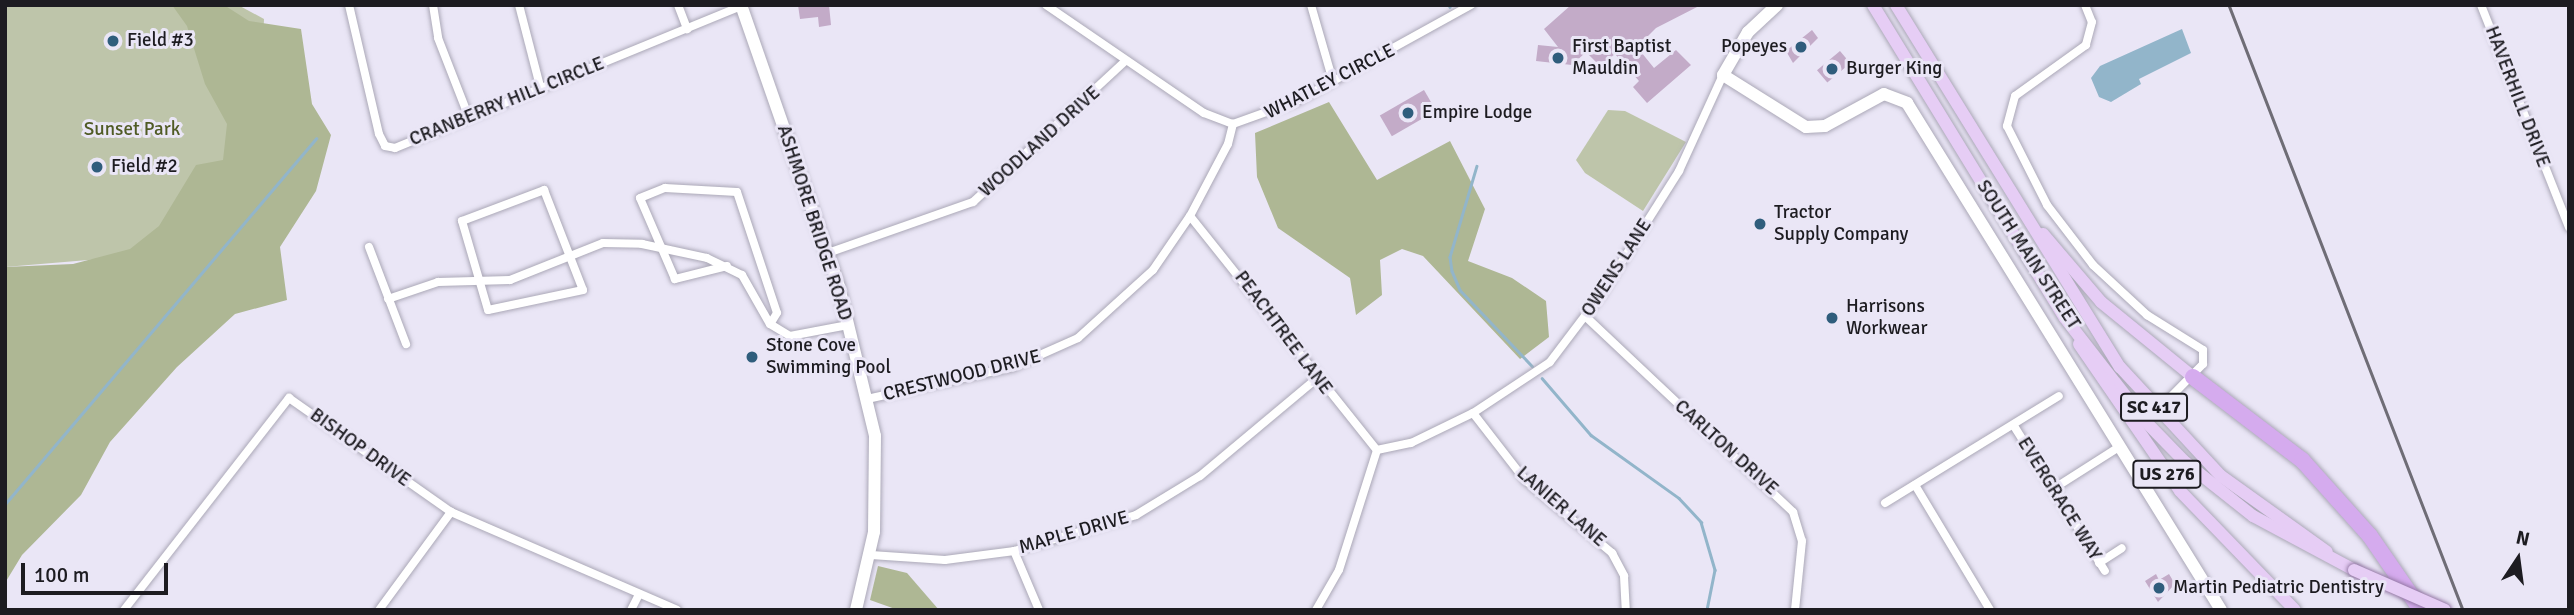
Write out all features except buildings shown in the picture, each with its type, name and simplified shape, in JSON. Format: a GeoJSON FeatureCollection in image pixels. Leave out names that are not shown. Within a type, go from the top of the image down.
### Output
{"type":"FeatureCollection","features":[{"type":"Feature","properties":{"kind":"highway"},"geometry":{"type":"LineString","coordinates":[[2193,377],[2302,460],[2370,536],[2421,610]]}},
{"type":"Feature","properties":{"kind":"main road","name":"SOUTH MAIN STREET"},"geometry":{"type":"LineString","coordinates":[[1873,5],[2066,318],[2146,422],[2185,462],[2253,516],[2354,570],[2445,610]]}},
{"type":"Feature","properties":{"kind":"main road","name":"SOUTH MAIN STREET"},"geometry":{"type":"LineString","coordinates":[[1896,5],[2101,339],[2158,412],[2258,506],[2354,570]]}},
{"type":"Feature","properties":{"kind":"main road"},"geometry":{"type":"LineString","coordinates":[[2012,191],[2082,283],[2193,377]]}},
{"type":"Feature","properties":{"kind":"main road","name":"US 276"},"geometry":{"type":"LineString","coordinates":[[2066,318],[2104,385],[2180,491],[2292,608]]}},
{"type":"Feature","properties":{"kind":"street","name":"CRANBERRY HILL CIRCLE"},"geometry":{"type":"LineString","coordinates":[[349,5],[349,24],[385,146],[395,148],[468,115],[741,6]]}},
{"type":"Feature","properties":{"kind":"street"},"geometry":{"type":"LineString","coordinates":[[433,5],[438,38],[468,115]]}},
{"type":"Feature","properties":{"kind":"street"},"geometry":{"type":"LineString","coordinates":[[519,5],[540,86]]}},
{"type":"Feature","properties":{"kind":"street"},"geometry":{"type":"LineString","coordinates":[[678,5],[687,29]]}},
{"type":"Feature","properties":{"kind":"street"},"geometry":{"type":"LineString","coordinates":[[1046,5],[1204,113],[1233,124]]}},
{"type":"Feature","properties":{"kind":"street"},"geometry":{"type":"LineString","coordinates":[[1311,5],[1333,81]]}},
{"type":"Feature","properties":{"kind":"street","name":"WHATLEY CIRCLE"},"geometry":{"type":"LineString","coordinates":[[1233,124],[1270,114],[1471,5]]}},
{"type":"Feature","properties":{"kind":"street","name":"OWENS LANE"},"geometry":{"type":"LineString","coordinates":[[1377,450],[1411,443],[1473,413],[1550,362],[1586,316],[1679,171],[1723,75],[1748,32],[1777,5]]}},
{"type":"Feature","properties":{"kind":"street"},"geometry":{"type":"LineString","coordinates":[[2085,5],[2092,22],[2089,40],[2015,96],[2007,114],[2008,135],[2047,205],[2093,265],[2147,315],[2203,350],[2203,364],[2193,377],[2146,422]]}},
{"type":"Feature","properties":{"kind":"street","name":"HAVERHILL DRIVE"},"geometry":{"type":"LineString","coordinates":[[2482,5],[2569,227]]}},
{"type":"Feature","properties":{"kind":"street","name":"ASHMORE BRIDGE ROAD"},"geometry":{"type":"LineString","coordinates":[[741,6],[828,253],[867,399],[878,474],[871,555],[856,610]]}},
{"type":"Feature","properties":{"kind":"street","name":"WOODLAND DRIVE"},"geometry":{"type":"LineString","coordinates":[[828,253],[973,202],[1125,61]]}},
{"type":"Feature","properties":{"kind":"street"},"geometry":{"type":"LineString","coordinates":[[1723,75],[1806,127],[1825,126],[1884,94],[1907,103],[2221,610]]}},
{"type":"Feature","properties":{"kind":"street","name":"CRESTWOOD DRIVE"},"geometry":{"type":"LineString","coordinates":[[867,399],[1013,367],[1063,348],[1139,286],[1190,216],[1228,144],[1233,124]]}},
{"type":"Feature","properties":{"kind":"street"},"geometry":{"type":"LineString","coordinates":[[726,266],[675,279],[640,198],[665,188],[730,187],[737,192],[777,313],[770,324]]}},
{"type":"Feature","properties":{"kind":"street"},"geometry":{"type":"LineString","coordinates":[[544,190],[583,290],[577,295],[488,310],[482,278],[462,221],[544,190]]}},
{"type":"Feature","properties":{"kind":"street","name":"PEACHTREE LANE"},"geometry":{"type":"LineString","coordinates":[[1190,216],[1316,379],[1377,450]]}},
{"type":"Feature","properties":{"kind":"street"},"geometry":{"type":"LineString","coordinates":[[388,299],[438,282],[482,278],[510,281],[603,243],[661,248],[726,266],[742,275],[770,324],[790,336],[804,337],[848,325]]}},
{"type":"Feature","properties":{"kind":"street"},"geometry":{"type":"LineString","coordinates":[[369,247],[406,344]]}},
{"type":"Feature","properties":{"kind":"street","name":"CARLTON DRIVE"},"geometry":{"type":"LineString","coordinates":[[1586,316],[1793,512],[1802,541],[1796,610]]}},
{"type":"Feature","properties":{"kind":"street","name":"MAPLE DRIVE"},"geometry":{"type":"LineString","coordinates":[[871,555],[945,560],[1014,551],[1107,526],[1163,501],[1316,379]]}},
{"type":"Feature","properties":{"kind":"street"},"geometry":{"type":"LineString","coordinates":[[1885,503],[2059,396]]}},
{"type":"Feature","properties":{"kind":"street","name":"BISHOP DRIVE"},"geometry":{"type":"LineString","coordinates":[[124,610],[289,398],[451,512],[638,596],[677,610]]}},
{"type":"Feature","properties":{"kind":"street","name":"LANIER LANE"},"geometry":{"type":"LineString","coordinates":[[1473,413],[1525,480],[1612,553],[1624,576],[1626,610]]}},
{"type":"Feature","properties":{"kind":"street","name":"EVERGRACE WAY"},"geometry":{"type":"LineString","coordinates":[[2014,426],[2105,571]]}},
{"type":"Feature","properties":{"kind":"street"},"geometry":{"type":"LineString","coordinates":[[2053,489],[2119,447]]}},
{"type":"Feature","properties":{"kind":"street"},"geometry":{"type":"LineString","coordinates":[[1316,610],[1339,570],[1377,450]]}},
{"type":"Feature","properties":{"kind":"street"},"geometry":{"type":"LineString","coordinates":[[1915,485],[1990,610]]}},
{"type":"Feature","properties":{"kind":"street"},"geometry":{"type":"LineString","coordinates":[[379,610],[451,512]]}},
{"type":"Feature","properties":{"kind":"street"},"geometry":{"type":"LineString","coordinates":[[2099,563],[2122,548]]}},
{"type":"Feature","properties":{"kind":"street"},"geometry":{"type":"LineString","coordinates":[[1014,551],[1039,610]]}},
{"type":"Feature","properties":{"kind":"street"},"geometry":{"type":"LineString","coordinates":[[631,610],[638,596]]}},
{"type":"Feature","properties":{"kind":"green space","name":"Sunset Park"},"geometry":{"type":"Polygon","coordinates":[[[5,5],[238,5],[264,19],[254,246],[5,267],[5,5]]]}},
{"type":"Feature","properties":{"kind":"green space"},"geometry":{"type":"Polygon","coordinates":[[[172,5],[224,5],[249,21],[301,29],[312,104],[331,135],[316,191],[280,247],[287,300],[235,314],[177,367],[110,442],[81,495],[22,555],[5,583],[5,267],[73,264],[130,249],[159,226],[196,165],[223,160],[227,124],[205,84],[187,26],[172,5]]]}},
{"type":"Feature","properties":{"kind":"green space"},"geometry":{"type":"Polygon","coordinates":[[[1329,102],[1377,180],[1450,141],[1485,209],[1468,261],[1512,278],[1546,301],[1549,337],[1520,359],[1423,256],[1402,249],[1380,260],[1382,295],[1356,315],[1350,278],[1278,228],[1257,177],[1255,133],[1329,102]]]}},
{"type":"Feature","properties":{"kind":"green space"},"geometry":{"type":"Polygon","coordinates":[[[1608,110],[1625,111],[1686,142],[1643,211],[1585,173],[1576,160],[1608,110]]]}},
{"type":"Feature","properties":{"kind":"green space"},"geometry":{"type":"Polygon","coordinates":[[[878,566],[907,573],[939,610],[898,610],[870,600],[878,566]]]}},
{"type":"Feature","properties":{"kind":"water"},"geometry":{"type":"Polygon","coordinates":[[[2182,29],[2191,53],[2139,79],[2141,84],[2111,102],[2099,97],[2091,78],[2100,66],[2182,29]]]}},
{"type":"Feature","properties":{"kind":"waterway"},"geometry":{"type":"LineString","coordinates":[[5,504],[316,138]]}},
{"type":"Feature","properties":{"kind":"waterway"},"geometry":{"type":"LineString","coordinates":[[1477,166],[1450,257],[1452,271],[1460,290],[1532,366]]}},
{"type":"Feature","properties":{"kind":"waterway"},"geometry":{"type":"LineString","coordinates":[[1542,378],[1591,435],[1679,498],[1701,522],[1715,570],[1707,610]]}},
{"type":"Feature","properties":{"kind":"railway"},"geometry":{"type":"LineString","coordinates":[[2229,5],[2463,610]]}},
{"type":"Feature","properties":{"kind":"place","name":"Field #3"},"geometry":{"type":"Point","coordinates":[113,41]}},
{"type":"Feature","properties":{"kind":"place","name":"Popeyes"},"geometry":{"type":"Point","coordinates":[1801,47]}},
{"type":"Feature","properties":{"kind":"place","name":"First Baptist Mauldin"},"geometry":{"type":"Point","coordinates":[1558,58]}},
{"type":"Feature","properties":{"kind":"place","name":"Burger King"},"geometry":{"type":"Point","coordinates":[1832,69]}},
{"type":"Feature","properties":{"kind":"place","name":"Empire Lodge"},"geometry":{"type":"Point","coordinates":[1408,113]}},
{"type":"Feature","properties":{"kind":"place","name":"Field #2"},"geometry":{"type":"Point","coordinates":[97,167]}},
{"type":"Feature","properties":{"kind":"place","name":"Tractor Supply Company"},"geometry":{"type":"Point","coordinates":[1760,224]}},
{"type":"Feature","properties":{"kind":"place","name":"Harrisons Workwear"},"geometry":{"type":"Point","coordinates":[1832,318]}},
{"type":"Feature","properties":{"kind":"place","name":"Stone Cove Swimming Pool"},"geometry":{"type":"Point","coordinates":[752,357]}},
{"type":"Feature","properties":{"kind":"place","name":"Martin Pediatric Dentistry"},"geometry":{"type":"Point","coordinates":[2159,588]}}]}
